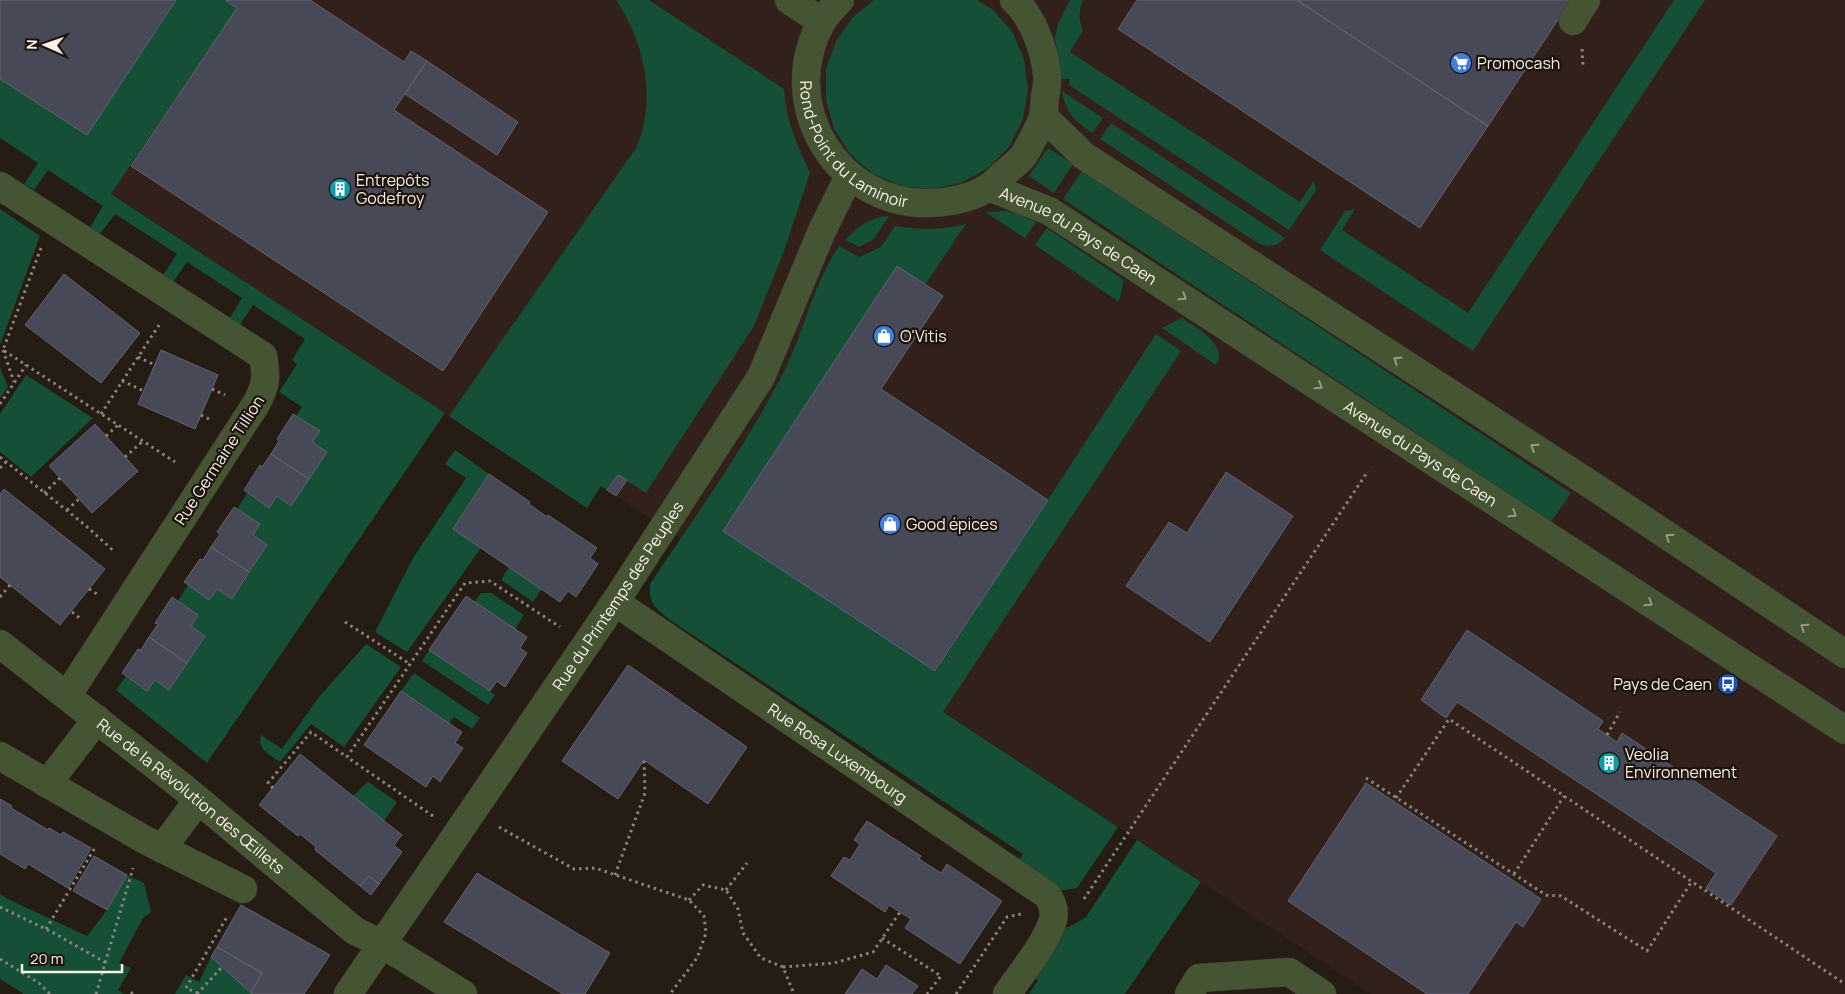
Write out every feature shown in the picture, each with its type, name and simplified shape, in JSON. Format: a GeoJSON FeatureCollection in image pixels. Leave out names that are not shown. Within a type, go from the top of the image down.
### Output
{"type":"FeatureCollection","features":[{"type":"Feature","properties":{"kind":"street"},"geometry":{"type":"LineString","coordinates":[[789,0],[822,22]]}},
{"type":"Feature","properties":{"kind":"street","name":"Rond-Point du Laminoir"},"geometry":{"type":"LineString","coordinates":[[840,0],[822,22],[812,42],[807,64],[806,86],[811,120],[826,150],[849,176],[879,194],[914,204],[950,202],[970,196],[990,187],[1023,156],[1043,116],[1047,75],[1039,39],[1020,2]]}},
{"type":"Feature","properties":{"kind":"street"},"geometry":{"type":"LineString","coordinates":[[1043,116],[1084,156],[1590,484],[1845,654]]}},
{"type":"Feature","properties":{"kind":"street","name":"Rue du Printemps des Peuples"},"geometry":{"type":"LineString","coordinates":[[348,994],[585,647],[761,377],[821,233],[849,176]]}},
{"type":"Feature","properties":{"kind":"street","name":"Rue Germaine Tillion"},"geometry":{"type":"LineString","coordinates":[[0,186],[263,356],[266,370],[264,388],[256,404],[67,696]]}},
{"type":"Feature","properties":{"kind":"street","name":"Avenue du Pays de Caen"},"geometry":{"type":"LineString","coordinates":[[990,187],[1049,211],[1845,730]]}},
{"type":"Feature","properties":{"kind":"street","name":"Rue Rosa Luxembourg"},"geometry":{"type":"LineString","coordinates":[[615,602],[1046,895],[1052,902],[1052,908]]}},
{"type":"Feature","properties":{"kind":"street","name":"Rue de la Révolution des Œillets"},"geometry":{"type":"LineString","coordinates":[[0,644],[198,800],[355,930],[382,944],[463,994]]}},
{"type":"Feature","properties":{"kind":"street"},"geometry":{"type":"LineString","coordinates":[[47,784],[97,719]]}},
{"type":"Feature","properties":{"kind":"street"},"geometry":{"type":"LineString","coordinates":[[0,756],[154,844],[243,889]]}},
{"type":"Feature","properties":{"kind":"street"},"geometry":{"type":"LineString","coordinates":[[154,844],[198,800]]}},
{"type":"Feature","properties":{"kind":"street"},"geometry":{"type":"LineString","coordinates":[[1007,994],[1043,942],[1053,920],[1052,908]]}},
{"type":"Feature","properties":{"kind":"street"},"geometry":{"type":"LineString","coordinates":[[1188,994],[1199,978],[1288,972],[1322,994]]}},
{"type":"Feature","properties":{"kind":"path"},"geometry":{"type":"LineString","coordinates":[[14,382],[3,350],[46,235],[54,221]]}},
{"type":"Feature","properties":{"kind":"path"},"geometry":{"type":"LineString","coordinates":[[101,414],[176,300]]}},
{"type":"Feature","properties":{"kind":"path"},"geometry":{"type":"LineString","coordinates":[[3,350],[175,462]]}},
{"type":"Feature","properties":{"kind":"path"},"geometry":{"type":"LineString","coordinates":[[138,357],[155,364]]}},
{"type":"Feature","properties":{"kind":"path"},"geometry":{"type":"LineString","coordinates":[[0,404],[26,365]]}},
{"type":"Feature","properties":{"kind":"path"},"geometry":{"type":"LineString","coordinates":[[122,381],[144,391]]}},
{"type":"Feature","properties":{"kind":"path"},"geometry":{"type":"LineString","coordinates":[[106,436],[118,425]]}},
{"type":"Feature","properties":{"kind":"path"},"geometry":{"type":"LineString","coordinates":[[125,457],[142,441]]}},
{"type":"Feature","properties":{"kind":"path"},"geometry":{"type":"LineString","coordinates":[[0,457],[67,510],[115,552]]}},
{"type":"Feature","properties":{"kind":"path"},"geometry":{"type":"LineString","coordinates":[[0,468],[6,462]]}},
{"type":"Feature","properties":{"kind":"path"},"geometry":{"type":"LineString","coordinates":[[956,994],[1007,917],[1081,903],[1368,471]]}},
{"type":"Feature","properties":{"kind":"path"},"geometry":{"type":"LineString","coordinates":[[44,493],[60,478]]}},
{"type":"Feature","properties":{"kind":"path"},"geometry":{"type":"LineString","coordinates":[[67,510],[79,499]]}},
{"type":"Feature","properties":{"kind":"path"},"geometry":{"type":"LineString","coordinates":[[347,757],[465,583],[490,581],[554,623],[585,647]]}},
{"type":"Feature","properties":{"kind":"path"},"geometry":{"type":"LineString","coordinates":[[0,597],[10,585]]}},
{"type":"Feature","properties":{"kind":"path"},"geometry":{"type":"LineString","coordinates":[[345,622],[410,664]]}},
{"type":"Feature","properties":{"kind":"path"},"geometry":{"type":"LineString","coordinates":[[1607,735],[1620,712]]}},
{"type":"Feature","properties":{"kind":"path"},"geometry":{"type":"LineString","coordinates":[[1396,798],[1449,720],[1845,984]]}},
{"type":"Feature","properties":{"kind":"path"},"geometry":{"type":"LineString","coordinates":[[273,788],[268,783],[311,732],[434,817]]}},
{"type":"Feature","properties":{"kind":"path"},"geometry":{"type":"LineString","coordinates":[[615,875],[645,793],[644,760]]}},
{"type":"Feature","properties":{"kind":"path"},"geometry":{"type":"LineString","coordinates":[[1366,778],[1546,895],[1561,896],[1647,951],[1692,881]]}},
{"type":"Feature","properties":{"kind":"path"},"geometry":{"type":"LineString","coordinates":[[1514,874],[1564,796]]}},
{"type":"Feature","properties":{"kind":"path"},"geometry":{"type":"LineString","coordinates":[[46,929],[111,820]]}},
{"type":"Feature","properties":{"kind":"path"},"geometry":{"type":"LineString","coordinates":[[497,826],[574,869],[595,868],[689,900],[704,916],[706,933],[697,958],[670,994]]}},
{"type":"Feature","properties":{"kind":"path"},"geometry":{"type":"LineString","coordinates":[[97,994],[138,848],[154,844]]}},
{"type":"Feature","properties":{"kind":"path"},"geometry":{"type":"LineString","coordinates":[[726,890],[747,863]]}},
{"type":"Feature","properties":{"kind":"path"},"geometry":{"type":"LineString","coordinates":[[689,900],[703,885],[726,890],[738,909],[743,933],[761,958],[783,967],[834,963],[873,952],[900,912]]}},
{"type":"Feature","properties":{"kind":"path"},"geometry":{"type":"LineString","coordinates":[[222,967],[197,993],[186,988],[243,889]]}},
{"type":"Feature","properties":{"kind":"path"},"geometry":{"type":"LineString","coordinates":[[0,907],[46,929],[106,963]]}},
{"type":"Feature","properties":{"kind":"path"},"geometry":{"type":"LineString","coordinates":[[882,938],[941,976],[927,994]]}},
{"type":"Feature","properties":{"kind":"path"},"geometry":{"type":"LineString","coordinates":[[0,959],[39,983],[50,994]]}},
{"type":"Feature","properties":{"kind":"path"},"geometry":{"type":"LineString","coordinates":[[783,967],[794,994]]}},
{"type":"Feature","properties":{"kind":"shaded area"},"geometry":{"type":"Polygon","coordinates":[[[0,0],[1845,0],[1845,994],[1371,994],[601,486],[587,508],[0,120],[0,0]]]}},
{"type":"Feature","properties":{"kind":"green space"},"geometry":{"type":"Polygon","coordinates":[[[176,0],[225,0],[237,8],[111,194],[445,413],[207,763],[116,690],[126,676],[147,691],[155,680],[170,689],[205,636],[191,626],[198,615],[178,601],[188,585],[209,600],[217,589],[232,599],[267,545],[253,535],[260,524],[237,509],[248,492],[277,496],[291,506],[327,452],[312,442],[319,431],[296,416],[302,407],[279,392],[297,364],[292,360],[305,339],[253,305],[239,326],[229,319],[242,298],[187,262],[173,282],[163,275],[177,254],[115,214],[100,234],[90,227],[103,206],[48,170],[34,190],[24,184],[38,163],[0,138],[0,79],[87,135],[176,0]]]}},
{"type":"Feature","properties":{"kind":"green space"},"geometry":{"type":"Polygon","coordinates":[[[616,0],[649,0],[784,89],[790,122],[810,173],[784,251],[754,326],[646,493],[618,475],[607,490],[601,486],[587,508],[449,416],[636,148],[646,111],[647,91],[645,72],[641,53],[634,35],[616,0]]]}},
{"type":"Feature","properties":{"kind":"green space"},"geometry":{"type":"Polygon","coordinates":[[[874,0],[977,0],[992,9],[1012,31],[1024,59],[1028,89],[1023,119],[1009,147],[988,168],[961,183],[932,189],[902,186],[873,174],[850,154],[834,129],[826,100],[826,69],[836,41],[854,16],[874,0]]]}},
{"type":"Feature","properties":{"kind":"green space"},"geometry":{"type":"Polygon","coordinates":[[[1070,0],[1083,0],[1080,22],[1083,30],[1070,52],[1300,202],[1314,181],[1316,190],[1289,230],[1069,85],[1069,79],[1061,79],[1055,38],[1058,24],[1070,0]]]}},
{"type":"Feature","properties":{"kind":"green space"},"geometry":{"type":"Polygon","coordinates":[[[1674,0],[1705,0],[1473,351],[1320,250],[1345,211],[1355,209],[1342,230],[1468,313],[1674,0]]]}},
{"type":"Feature","properties":{"kind":"green space"},"geometry":{"type":"Polygon","coordinates":[[[1062,91],[1103,118],[1092,133],[1081,125],[1068,110],[1062,91]]]}},
{"type":"Feature","properties":{"kind":"green space"},"geometry":{"type":"Polygon","coordinates":[[[1111,123],[1285,238],[1272,246],[1256,242],[1100,139],[1111,123]]]}},
{"type":"Feature","properties":{"kind":"green space"},"geometry":{"type":"Polygon","coordinates":[[[1048,148],[1073,164],[1054,193],[1029,176],[1048,148]]]}},
{"type":"Feature","properties":{"kind":"green space"},"geometry":{"type":"Polygon","coordinates":[[[1082,171],[1571,493],[1551,522],[1063,199],[1082,171]]]}},
{"type":"Feature","properties":{"kind":"green space"},"geometry":{"type":"Polygon","coordinates":[[[0,209],[40,236],[0,345],[0,209]]]}},
{"type":"Feature","properties":{"kind":"green space"},"geometry":{"type":"Polygon","coordinates":[[[1006,211],[1019,214],[1036,222],[1025,238],[985,212],[1006,211]]]}},
{"type":"Feature","properties":{"kind":"green space"},"geometry":{"type":"Polygon","coordinates":[[[889,216],[874,239],[859,247],[845,240],[854,231],[876,218],[889,216]]]}},
{"type":"Feature","properties":{"kind":"green space"},"geometry":{"type":"Polygon","coordinates":[[[966,224],[925,285],[723,530],[936,671],[1156,334],[1181,351],[943,712],[1118,827],[1077,888],[1059,891],[1018,862],[1023,854],[670,620],[656,608],[650,597],[650,584],[734,459],[779,381],[795,348],[821,278],[839,246],[859,257],[881,247],[895,226],[931,229],[966,224]]]}},
{"type":"Feature","properties":{"kind":"green space"},"geometry":{"type":"Polygon","coordinates":[[[1047,228],[1124,280],[1119,302],[1035,245],[1047,228]]]}},
{"type":"Feature","properties":{"kind":"green space"},"geometry":{"type":"Polygon","coordinates":[[[1182,318],[1209,337],[1218,350],[1219,358],[1216,365],[1162,328],[1182,318]]]}},
{"type":"Feature","properties":{"kind":"green space"},"geometry":{"type":"Polygon","coordinates":[[[0,367],[8,387],[0,398],[0,367]]]}},
{"type":"Feature","properties":{"kind":"green space"},"geometry":{"type":"Polygon","coordinates":[[[26,375],[93,418],[31,477],[0,452],[0,414],[26,375]]]}},
{"type":"Feature","properties":{"kind":"green space"},"geometry":{"type":"Polygon","coordinates":[[[455,450],[489,474],[453,529],[481,548],[407,652],[375,632],[413,558],[466,478],[445,464],[455,450]]]}},
{"type":"Feature","properties":{"kind":"green space"},"geometry":{"type":"Polygon","coordinates":[[[509,567],[542,589],[533,602],[501,580],[509,567]]]}},
{"type":"Feature","properties":{"kind":"green space"},"geometry":{"type":"Polygon","coordinates":[[[481,593],[491,593],[524,615],[515,629],[474,602],[481,593]]]}},
{"type":"Feature","properties":{"kind":"green space"},"geometry":{"type":"Polygon","coordinates":[[[366,644],[401,667],[344,747],[311,724],[280,762],[268,754],[260,744],[261,735],[282,749],[319,697],[366,644]]]}},
{"type":"Feature","properties":{"kind":"green space"},"geometry":{"type":"Polygon","coordinates":[[[429,650],[495,695],[488,705],[422,661],[429,650]]]}},
{"type":"Feature","properties":{"kind":"green space"},"geometry":{"type":"Polygon","coordinates":[[[414,673],[480,718],[472,729],[454,717],[449,724],[401,691],[414,673]]]}},
{"type":"Feature","properties":{"kind":"green space"},"geometry":{"type":"Polygon","coordinates":[[[368,782],[397,802],[384,821],[353,796],[368,782]]]}},
{"type":"Feature","properties":{"kind":"green space"},"geometry":{"type":"Polygon","coordinates":[[[1137,840],[1201,882],[1125,994],[1029,994],[1038,980],[1030,974],[1061,929],[1073,925],[1086,917],[1137,840]]]}},
{"type":"Feature","properties":{"kind":"green space"},"geometry":{"type":"Polygon","coordinates":[[[127,875],[144,883],[151,912],[143,918],[119,963],[131,968],[118,990],[124,994],[24,994],[0,979],[0,894],[87,936],[107,910],[127,875]]]}},
{"type":"Feature","properties":{"kind":"green space"},"geometry":{"type":"Polygon","coordinates":[[[211,957],[252,994],[175,994],[186,975],[199,982],[211,957]]]}},
{"type":"Feature","properties":{"kind":"building"},"geometry":{"type":"Polygon","coordinates":[[[0,0],[176,0],[87,135],[0,79],[0,0]]]}},
{"type":"Feature","properties":{"kind":"building","name":"Entrepôts Godefroy"},"geometry":{"type":"Polygon","coordinates":[[[225,0],[310,0],[404,62],[411,51],[427,61],[394,110],[548,212],[443,371],[131,166],[237,8],[225,0]]]}},
{"type":"Feature","properties":{"kind":"building"},"geometry":{"type":"Polygon","coordinates":[[[1137,0],[1297,0],[1488,126],[1420,228],[1118,29],[1137,0]]]}},
{"type":"Feature","properties":{"kind":"building","name":"Promocash"},"geometry":{"type":"Polygon","coordinates":[[[1297,0],[1571,0],[1488,126],[1297,0]]]}},
{"type":"Feature","properties":{"kind":"building"},"geometry":{"type":"Polygon","coordinates":[[[427,61],[518,122],[497,155],[405,94],[427,61]]]}},
{"type":"Feature","properties":{"kind":"building"},"geometry":{"type":"Polygon","coordinates":[[[897,266],[943,296],[881,389],[1048,500],[935,671],[723,531],[897,266]]]}},
{"type":"Feature","properties":{"kind":"building"},"geometry":{"type":"Polygon","coordinates":[[[64,274],[140,333],[101,383],[25,325],[64,274]]]}},
{"type":"Feature","properties":{"kind":"building"},"geometry":{"type":"Polygon","coordinates":[[[161,350],[218,375],[195,429],[138,404],[161,350]]]}},
{"type":"Feature","properties":{"kind":"building"},"geometry":{"type":"Polygon","coordinates":[[[293,414],[320,431],[312,442],[327,452],[309,479],[271,454],[279,441],[277,439],[293,414]]]}},
{"type":"Feature","properties":{"kind":"building"},"geometry":{"type":"Polygon","coordinates":[[[95,424],[138,471],[92,513],[49,466],[95,424]]]}},
{"type":"Feature","properties":{"kind":"building"},"geometry":{"type":"Polygon","coordinates":[[[271,454],[309,479],[291,506],[277,496],[269,508],[244,490],[260,465],[262,467],[271,454]]]}},
{"type":"Feature","properties":{"kind":"building"},"geometry":{"type":"Polygon","coordinates":[[[1226,472],[1293,516],[1210,642],[1126,586],[1169,522],[1187,533],[1226,472]]]}},
{"type":"Feature","properties":{"kind":"building"},"geometry":{"type":"Polygon","coordinates":[[[489,474],[530,502],[529,504],[547,517],[548,515],[597,548],[590,558],[598,564],[576,597],[568,591],[560,602],[453,529],[489,474]]]}},
{"type":"Feature","properties":{"kind":"building"},"geometry":{"type":"Polygon","coordinates":[[[618,475],[627,480],[616,496],[607,490],[618,475]]]}},
{"type":"Feature","properties":{"kind":"building"},"geometry":{"type":"Polygon","coordinates":[[[4,489],[105,569],[60,625],[0,577],[0,494],[4,489]]]}},
{"type":"Feature","properties":{"kind":"building"},"geometry":{"type":"Polygon","coordinates":[[[234,507],[260,524],[253,535],[267,545],[249,572],[211,547],[220,534],[217,532],[234,507]]]}},
{"type":"Feature","properties":{"kind":"building"},"geometry":{"type":"Polygon","coordinates":[[[211,547],[249,572],[232,599],[217,589],[209,600],[184,582],[200,559],[203,560],[211,547]]]}},
{"type":"Feature","properties":{"kind":"building"},"geometry":{"type":"Polygon","coordinates":[[[466,596],[527,637],[520,648],[527,653],[505,687],[497,681],[490,691],[429,650],[466,596]]]}},
{"type":"Feature","properties":{"kind":"building"},"geometry":{"type":"Polygon","coordinates":[[[172,597],[198,615],[191,626],[205,636],[187,663],[149,637],[158,624],[155,623],[172,597]]]}},
{"type":"Feature","properties":{"kind":"building","name":"Veolia Environnement"},"geometry":{"type":"Polygon","coordinates":[[[1467,630],[1603,721],[1598,729],[1617,742],[1622,733],[1777,836],[1731,905],[1706,888],[1716,873],[1457,702],[1446,718],[1421,700],[1467,630]]]}},
{"type":"Feature","properties":{"kind":"building"},"geometry":{"type":"Polygon","coordinates":[[[149,637],[187,663],[169,690],[155,680],[147,691],[122,673],[138,649],[141,650],[149,637]]]}},
{"type":"Feature","properties":{"kind":"building"},"geometry":{"type":"Polygon","coordinates":[[[628,665],[747,747],[708,804],[644,760],[618,799],[562,761],[628,665]]]}},
{"type":"Feature","properties":{"kind":"building"},"geometry":{"type":"Polygon","coordinates":[[[401,691],[462,732],[455,743],[463,748],[440,782],[433,776],[426,787],[364,745],[401,691]]]}},
{"type":"Feature","properties":{"kind":"building"},"geometry":{"type":"Polygon","coordinates":[[[300,754],[402,835],[394,845],[402,852],[379,884],[369,876],[360,886],[315,850],[316,847],[300,834],[298,836],[259,805],[300,754]]]}},
{"type":"Feature","properties":{"kind":"building"},"geometry":{"type":"Polygon","coordinates":[[[1366,783],[1541,899],[1523,927],[1516,922],[1468,994],[1427,994],[1288,901],[1366,783]]]}},
{"type":"Feature","properties":{"kind":"building"},"geometry":{"type":"Polygon","coordinates":[[[0,799],[12,806],[11,808],[48,830],[49,828],[61,835],[63,832],[91,848],[68,888],[28,864],[25,869],[0,854],[0,799]]]}},
{"type":"Feature","properties":{"kind":"building"},"geometry":{"type":"Polygon","coordinates":[[[867,821],[921,856],[919,859],[941,873],[947,864],[1002,901],[960,964],[905,928],[911,919],[889,905],[885,912],[831,876],[844,857],[850,860],[860,844],[854,840],[867,821]]]}},
{"type":"Feature","properties":{"kind":"building"},"geometry":{"type":"Polygon","coordinates":[[[94,856],[127,875],[107,910],[73,891],[94,856]]]}},
{"type":"Feature","properties":{"kind":"building"},"geometry":{"type":"Polygon","coordinates":[[[477,873],[610,953],[585,994],[563,994],[444,922],[477,873]]]}},
{"type":"Feature","properties":{"kind":"building"},"geometry":{"type":"Polygon","coordinates":[[[369,876],[379,884],[371,895],[360,886],[369,876]]]}},
{"type":"Feature","properties":{"kind":"building"},"geometry":{"type":"Polygon","coordinates":[[[241,905],[330,955],[304,994],[252,994],[262,973],[217,947],[241,905]]]}},
{"type":"Feature","properties":{"kind":"building"},"geometry":{"type":"Polygon","coordinates":[[[217,947],[262,973],[251,993],[211,957],[217,947]]]}},
{"type":"Feature","properties":{"kind":"building"},"geometry":{"type":"Polygon","coordinates":[[[886,965],[918,986],[912,994],[845,994],[862,969],[877,979],[886,965]]]}},
{"type":"Feature","properties":{"kind":"place","name":"Promocash"},"geometry":{"type":"Point","coordinates":[1461,63]}},
{"type":"Feature","properties":{"kind":"place","name":"Entrepôts Godefroy"},"geometry":{"type":"Point","coordinates":[340,189]}},
{"type":"Feature","properties":{"kind":"place","name":"O'Vitis"},"geometry":{"type":"Point","coordinates":[884,336]}},
{"type":"Feature","properties":{"kind":"place","name":"Good épices"},"geometry":{"type":"Point","coordinates":[890,524]}},
{"type":"Feature","properties":{"kind":"place","name":"Pays de Caen"},"geometry":{"type":"Point","coordinates":[1728,684]}},
{"type":"Feature","properties":{"kind":"place","name":"Veolia Environnement"},"geometry":{"type":"Point","coordinates":[1609,763]}}]}
